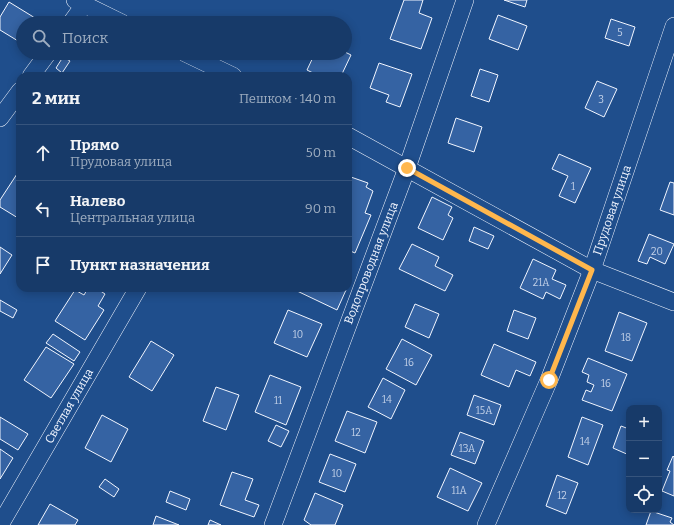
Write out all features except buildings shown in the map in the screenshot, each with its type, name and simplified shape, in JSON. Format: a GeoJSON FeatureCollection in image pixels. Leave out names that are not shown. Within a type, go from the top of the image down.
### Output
{"type":"FeatureCollection","features":[{"type":"Feature","properties":{"kind":"street","name":"Водопроводная улица"},"geometry":{"type":"LineString","coordinates":[[273,525],[407,168],[465,0]]}},
{"type":"Feature","properties":{"kind":"street"},"geometry":{"type":"LineString","coordinates":[[74,16],[80,2],[108,16]]}},
{"type":"Feature","properties":{"kind":"street","name":"Прудовая улица"},"geometry":{"type":"LineString","coordinates":[[486,525],[549,380],[592,270],[674,26]]}},
{"type":"Feature","properties":{"kind":"street"},"geometry":{"type":"LineString","coordinates":[[34,72],[43,60]]}},
{"type":"Feature","properties":{"kind":"street"},"geometry":{"type":"LineString","coordinates":[[200,60],[225,72]]}},
{"type":"Feature","properties":{"kind":"street"},"geometry":{"type":"LineString","coordinates":[[0,118],[16,96]]}},
{"type":"Feature","properties":{"kind":"street"},"geometry":{"type":"LineString","coordinates":[[352,138],[592,270],[674,302]]}},
{"type":"Feature","properties":{"kind":"street","name":"Светлая улица"},"geometry":{"type":"LineString","coordinates":[[0,524],[136,292]]}},
{"type":"Feature","properties":{"kind":"route"},"geometry":{"type":"LineString","coordinates":[[407,168],[592,270],[549,380]]}}]}
